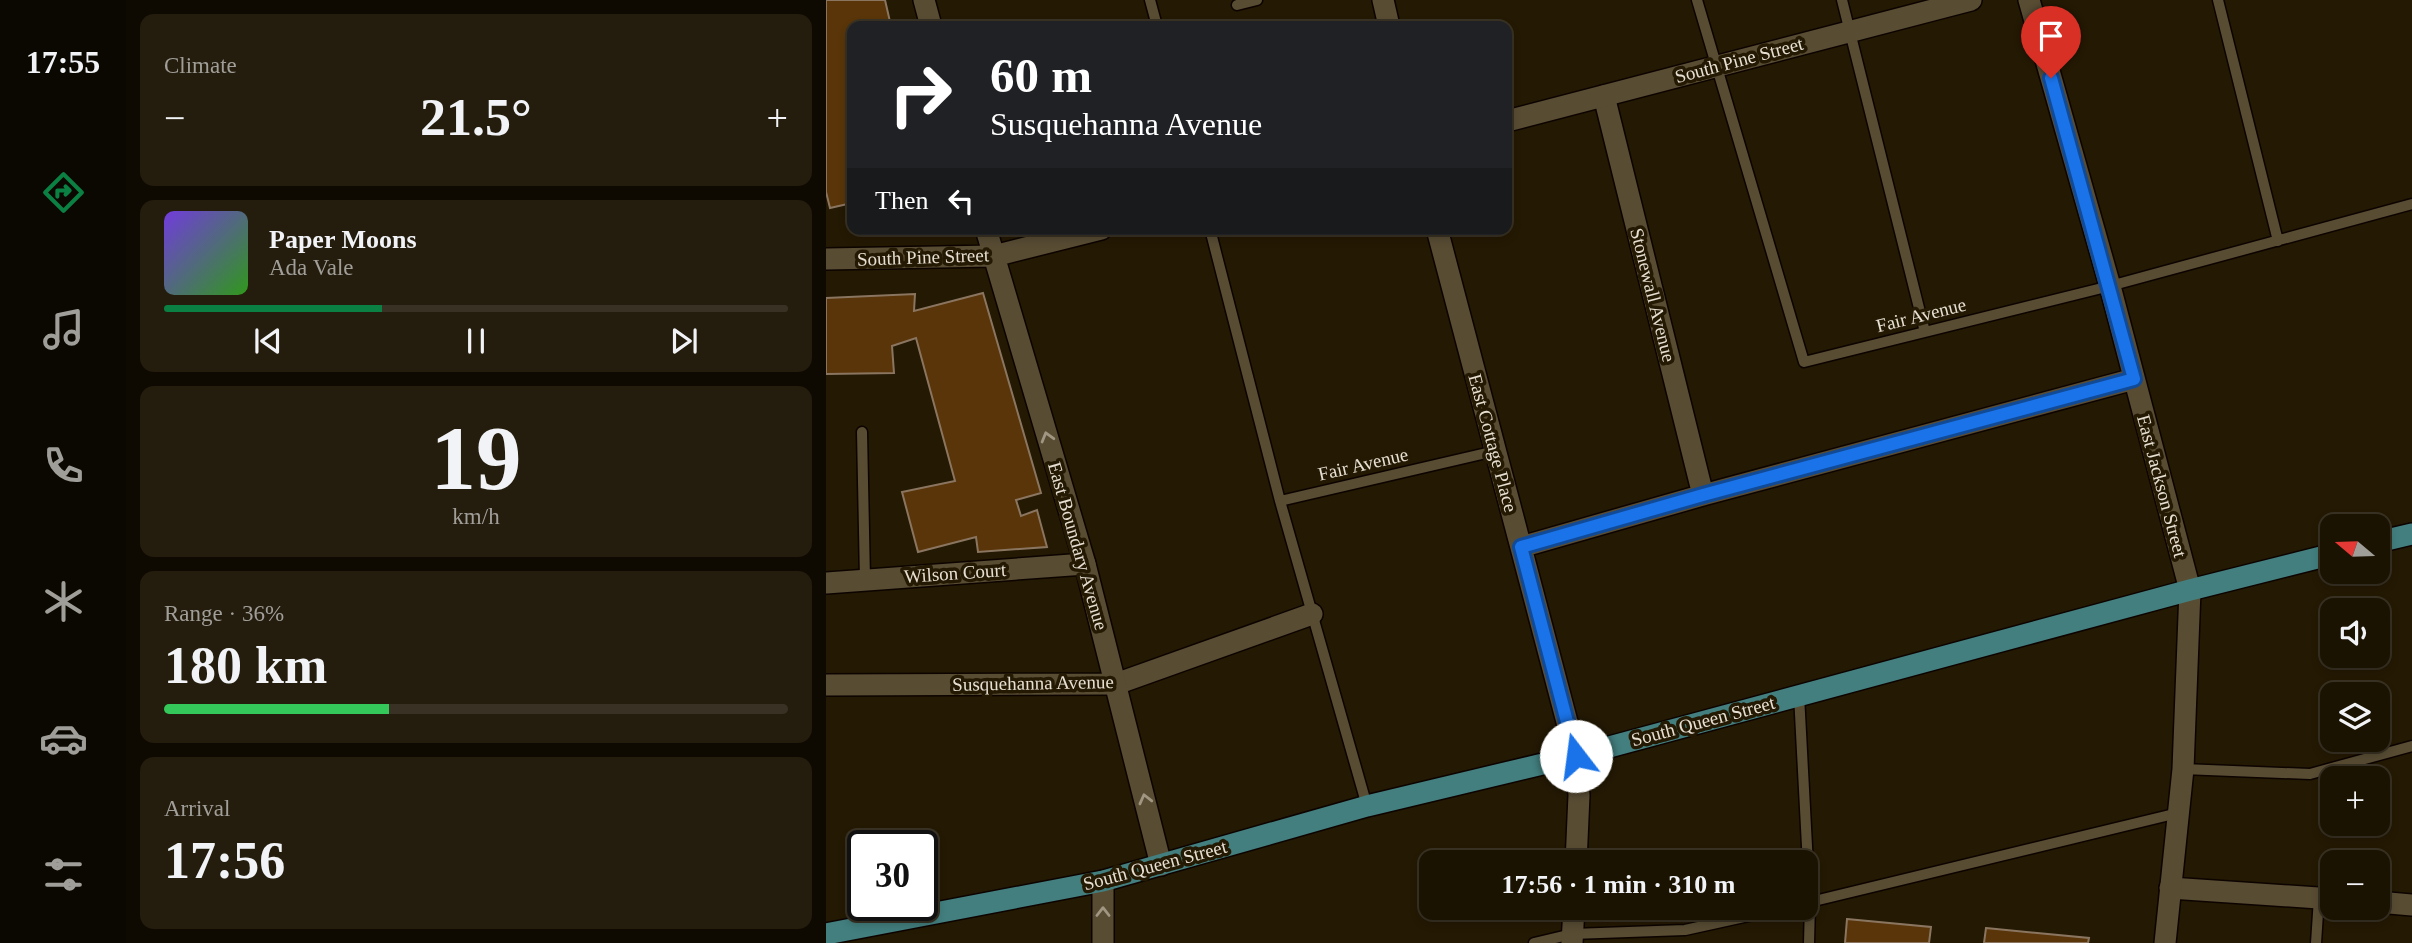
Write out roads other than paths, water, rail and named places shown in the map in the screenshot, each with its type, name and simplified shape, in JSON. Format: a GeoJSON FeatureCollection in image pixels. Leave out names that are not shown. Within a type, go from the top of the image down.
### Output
{"type":"FeatureCollection","features":[{"type":"Feature","properties":{"kind":"main road"},"geometry":{"type":"LineString","coordinates":[[2390,539],[2412,534]]}},
{"type":"Feature","properties":{"kind":"main road","name":"South Queen Street"},"geometry":{"type":"LineString","coordinates":[[826,934],[1103,881],[1367,806],[1576,756],[2320,557]]}},
{"type":"Feature","properties":{"kind":"street"},"geometry":{"type":"LineString","coordinates":[[924,0],[930,21]]}},
{"type":"Feature","properties":{"kind":"street"},"geometry":{"type":"LineString","coordinates":[[1383,0],[1388,21]]}},
{"type":"Feature","properties":{"kind":"street","name":"South Pine Street"},"geometry":{"type":"LineString","coordinates":[[1512,120],[1971,0]]}},
{"type":"Feature","properties":{"kind":"street","name":"East Jackson Street"},"geometry":{"type":"LineString","coordinates":[[2029,0],[2110,286],[2190,590],[2183,769],[2165,943]]}},
{"type":"Feature","properties":{"kind":"street","name":"Stonewall Avenue"},"geometry":{"type":"LineString","coordinates":[[1604,96],[1703,495]]}},
{"type":"Feature","properties":{"kind":"street","name":"East Boundary Avenue"},"geometry":{"type":"LineString","coordinates":[[988,235],[1085,564],[1161,865]]}},
{"type":"Feature","properties":{"kind":"street","name":"South Pine Street"},"geometry":{"type":"LineString","coordinates":[[826,259],[994,256],[1077,235]]}},
{"type":"Feature","properties":{"kind":"street","name":"East Cottage Place"},"geometry":{"type":"LineString","coordinates":[[1439,235],[1576,756],[1579,795],[1577,850]]}},
{"type":"Feature","properties":{"kind":"street"},"geometry":{"type":"LineString","coordinates":[[1521,547],[2134,379]]}},
{"type":"Feature","properties":{"kind":"street","name":"Wilson Court"},"geometry":{"type":"LineString","coordinates":[[826,583],[1085,564]]}},
{"type":"Feature","properties":{"kind":"street","name":"Susquehanna Avenue"},"geometry":{"type":"LineString","coordinates":[[826,685],[1116,684],[1312,614]]}},
{"type":"Feature","properties":{"kind":"street"},"geometry":{"type":"LineString","coordinates":[[1103,881],[1103,943]]}},
{"type":"Feature","properties":{"kind":"street"},"geometry":{"type":"LineString","coordinates":[[2170,888],[2320,898]]}},
{"type":"Feature","properties":{"kind":"street"},"geometry":{"type":"LineString","coordinates":[[2390,903],[2412,905]]}},
{"type":"Feature","properties":{"kind":"street"},"geometry":{"type":"LineString","coordinates":[[1572,938],[1573,920]]}},
{"type":"Feature","properties":{"kind":"lane"},"geometry":{"type":"LineString","coordinates":[[1150,0],[1156,21]]}},
{"type":"Feature","properties":{"kind":"lane"},"geometry":{"type":"LineString","coordinates":[[1237,5],[1257,0]]}},
{"type":"Feature","properties":{"kind":"lane","name":"Fair Avenue"},"geometry":{"type":"LineString","coordinates":[[1697,0],[1804,362],[2110,286],[2412,205]]}},
{"type":"Feature","properties":{"kind":"lane"},"geometry":{"type":"LineString","coordinates":[[1842,0],[1924,332]]}},
{"type":"Feature","properties":{"kind":"lane"},"geometry":{"type":"LineString","coordinates":[[2218,0],[2278,241]]}},
{"type":"Feature","properties":{"kind":"lane"},"geometry":{"type":"LineString","coordinates":[[1212,235],[1280,501],[1367,806]]}},
{"type":"Feature","properties":{"kind":"lane"},"geometry":{"type":"LineString","coordinates":[[862,432],[865,580]]}},
{"type":"Feature","properties":{"kind":"lane","name":"Fair Avenue"},"geometry":{"type":"LineString","coordinates":[[1280,501],[1496,451]]}},
{"type":"Feature","properties":{"kind":"lane"},"geometry":{"type":"LineString","coordinates":[[1799,695],[1806,850]]}},
{"type":"Feature","properties":{"kind":"lane"},"geometry":{"type":"LineString","coordinates":[[2183,769],[2310,774],[2412,746]]}},
{"type":"Feature","properties":{"kind":"lane"},"geometry":{"type":"LineString","coordinates":[[1818,901],[2178,813]]}},
{"type":"Feature","properties":{"kind":"lane"},"geometry":{"type":"LineString","coordinates":[[1534,943],[1685,930],[1730,920]]}},
{"type":"Feature","properties":{"kind":"lane"},"geometry":{"type":"LineString","coordinates":[[1809,920],[1810,943]]}},
{"type":"Feature","properties":{"kind":"lane"},"geometry":{"type":"LineString","coordinates":[[2316,943],[2321,920]]}}]}
